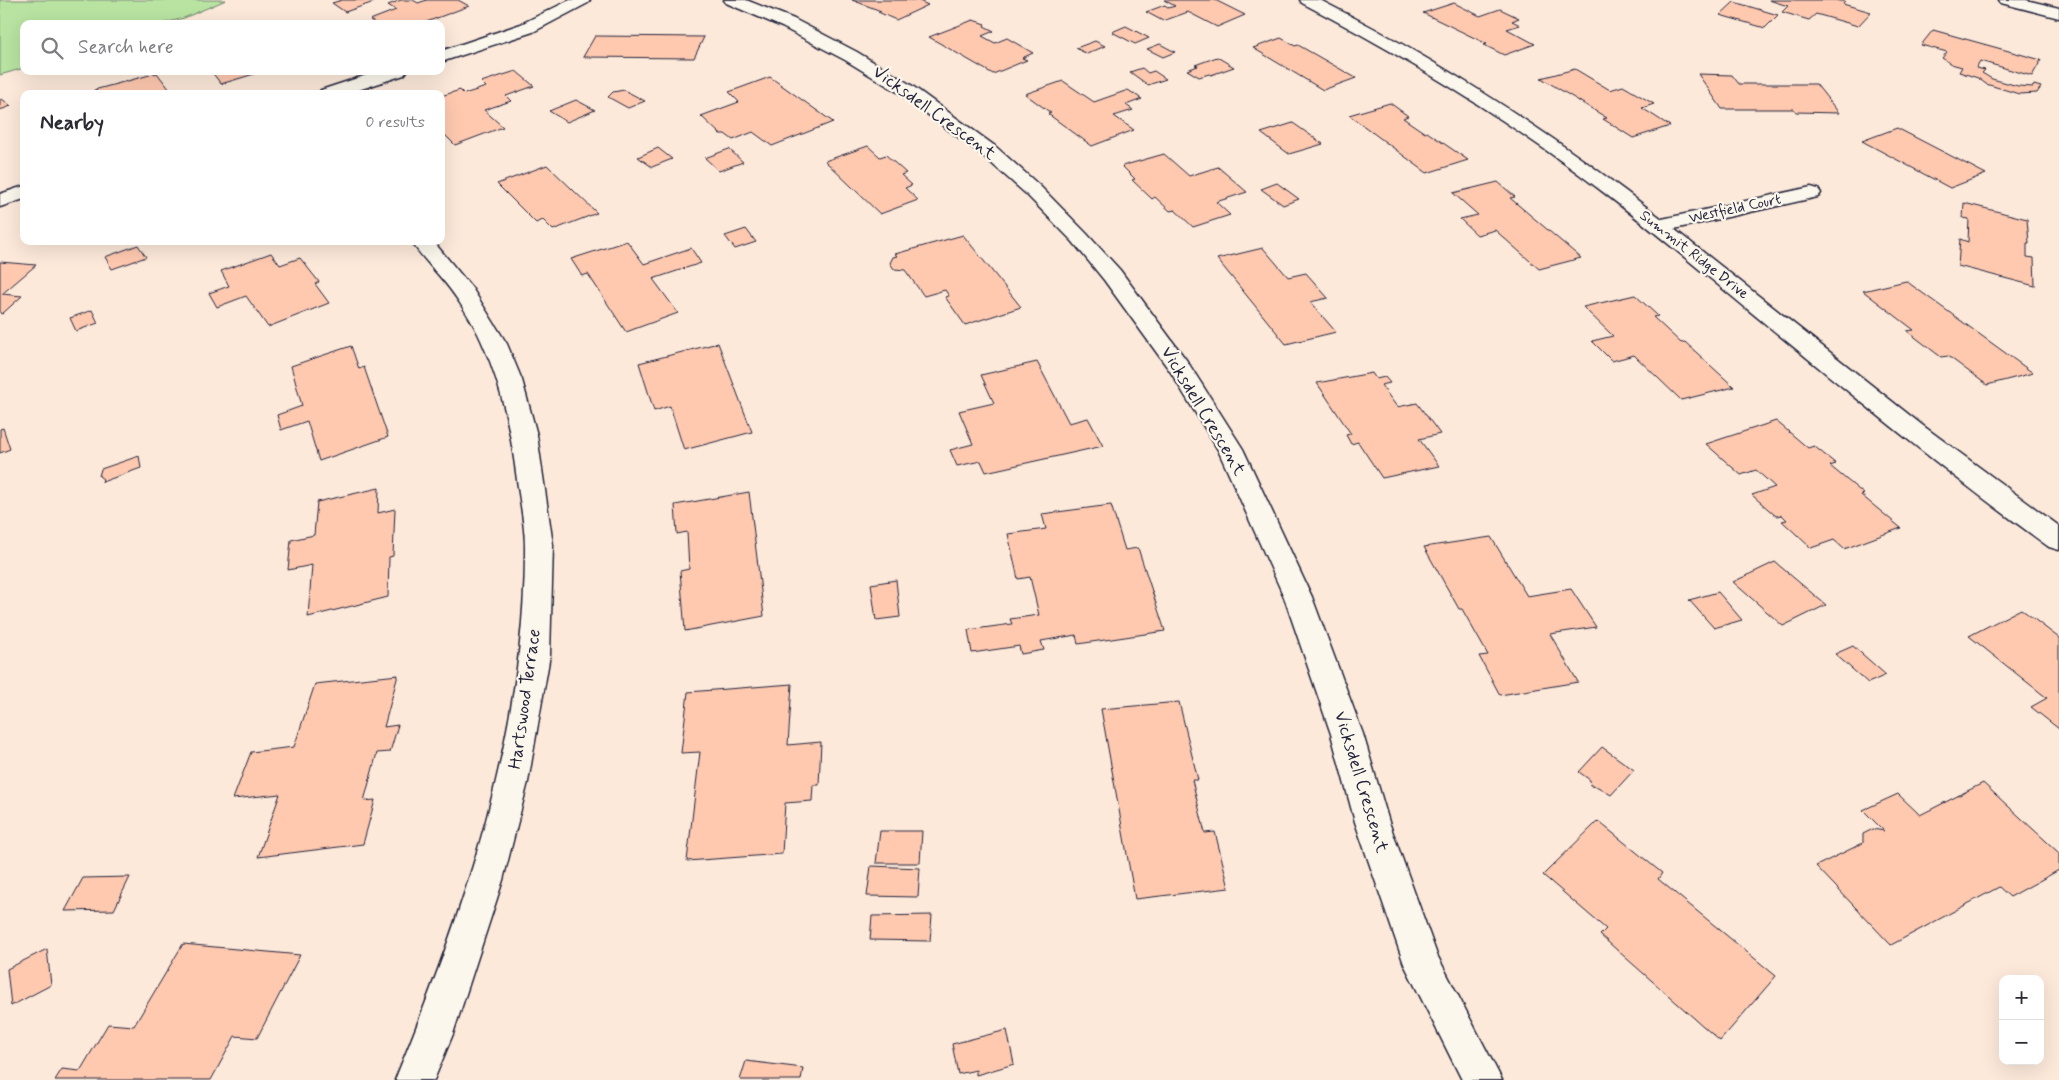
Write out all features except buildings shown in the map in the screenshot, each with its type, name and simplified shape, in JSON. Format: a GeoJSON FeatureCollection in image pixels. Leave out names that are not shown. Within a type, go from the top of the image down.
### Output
{"type":"FeatureCollection","features":[{"type":"Feature","properties":{"kind":"main road"},"geometry":{"type":"LineString","coordinates":[[445,56],[527,28],[582,0]]}},
{"type":"Feature","properties":{"kind":"main road","name":"Vicksdell Crescent"},"geometry":{"type":"LineString","coordinates":[[732,0],[788,23],[851,56],[905,89],[988,150],[1033,190],[1080,238],[1112,275],[1180,366],[1230,449],[1298,597],[1347,734],[1372,822],[1422,964],[1483,1080]]}},
{"type":"Feature","properties":{"kind":"main road","name":"Summit Ridge Drive"},"geometry":{"type":"LineString","coordinates":[[1308,0],[1351,22],[1492,104],[1573,160],[1933,447],[2059,540]]}},
{"type":"Feature","properties":{"kind":"main road"},"geometry":{"type":"LineString","coordinates":[[2007,0],[2059,13]]}},
{"type":"Feature","properties":{"kind":"main road"},"geometry":{"type":"LineString","coordinates":[[339,90],[386,75]]}},
{"type":"Feature","properties":{"kind":"main road","name":"Westfield Court"},"geometry":{"type":"LineString","coordinates":[[1658,226],[1811,193]]}},
{"type":"Feature","properties":{"kind":"main road"},"geometry":{"type":"LineString","coordinates":[[0,201],[20,194]]}},
{"type":"Feature","properties":{"kind":"main road","name":"Hartswood Terrace"},"geometry":{"type":"LineString","coordinates":[[414,1080],[434,1034],[486,880],[512,782],[535,655],[539,545],[524,435],[510,380],[495,344],[461,288],[424,245]]}},
{"type":"Feature","properties":{"kind":"green space"},"geometry":{"type":"Polygon","coordinates":[[[0,0],[226,0],[176,20],[20,20],[20,69],[0,75],[0,0]]]}}]}
